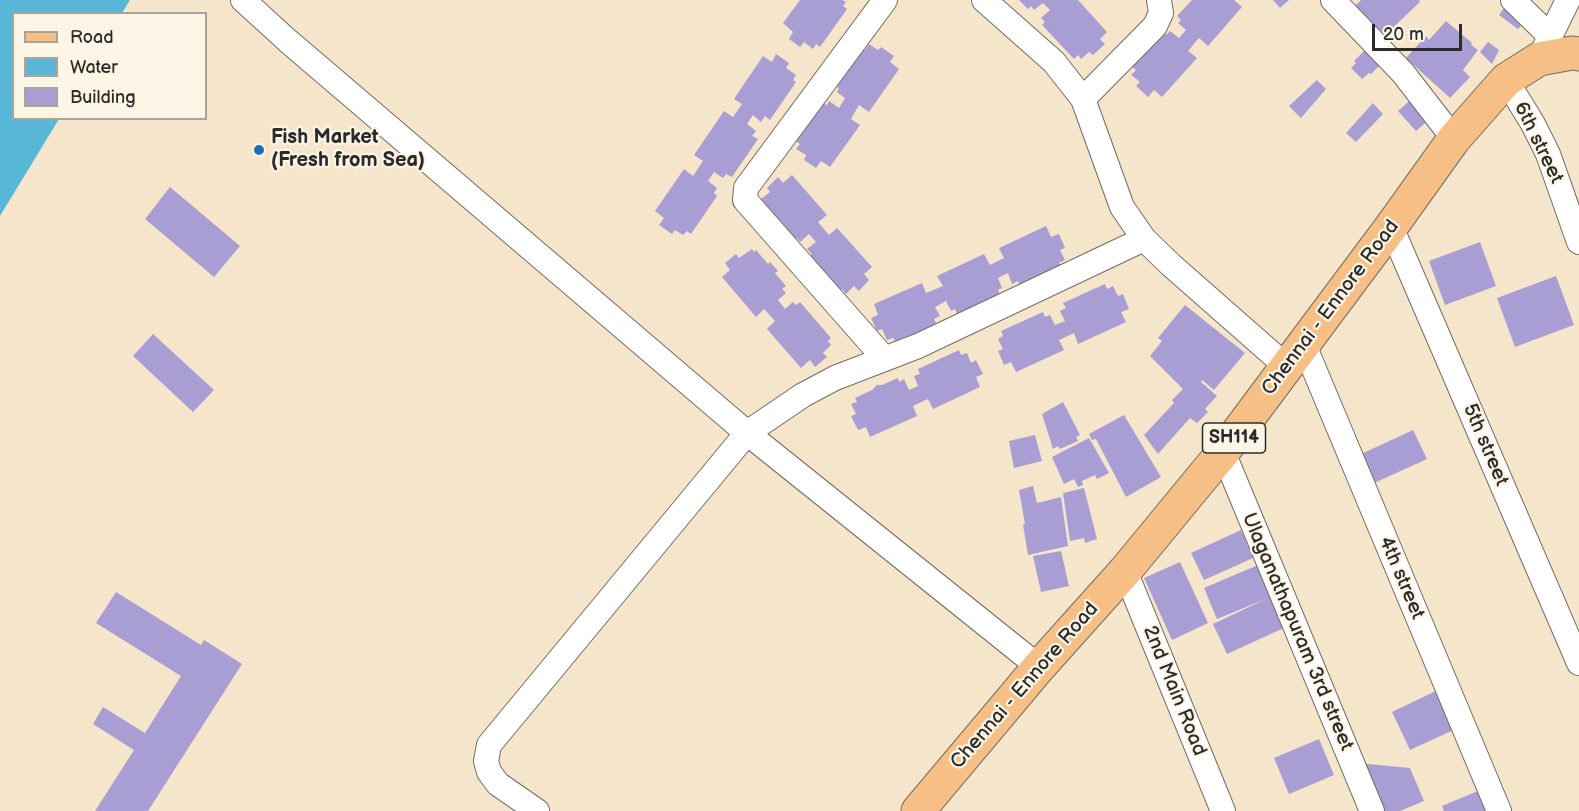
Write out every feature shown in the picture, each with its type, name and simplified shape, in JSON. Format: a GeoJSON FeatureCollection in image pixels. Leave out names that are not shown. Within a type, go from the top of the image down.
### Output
{"type":"FeatureCollection","features":[{"type":"Feature","properties":{"kind":"main road","name":"Chennai - Ennore Road"},"geometry":{"type":"LineString","coordinates":[[918,811],[1039,667],[1125,571],[1223,452],[1454,139],[1506,80],[1544,47]]}},
{"type":"Feature","properties":{"kind":"main road"},"geometry":{"type":"LineString","coordinates":[[1544,47],[1579,54]]}},
{"type":"Feature","properties":{"kind":"street"},"geometry":{"type":"LineString","coordinates":[[884,358],[745,200],[746,188],[885,0]]}},
{"type":"Feature","properties":{"kind":"street"},"geometry":{"type":"LineString","coordinates":[[984,0],[1054,62],[1083,99],[1122,207],[1144,238],[1171,265],[1295,356]]}},
{"type":"Feature","properties":{"kind":"street"},"geometry":{"type":"LineString","coordinates":[[1083,99],[1155,26],[1161,13],[1159,0]]}},
{"type":"Feature","properties":{"kind":"street"},"geometry":{"type":"LineString","coordinates":[[1333,0],[1403,73],[1454,139]]}},
{"type":"Feature","properties":{"kind":"street"},"geometry":{"type":"LineString","coordinates":[[1514,0],[1544,47]]}},
{"type":"Feature","properties":{"kind":"street"},"geometry":{"type":"LineString","coordinates":[[1544,47],[1568,0]]}},
{"type":"Feature","properties":{"kind":"street"},"geometry":{"type":"LineString","coordinates":[[256,5],[747,434],[1039,667]]}},
{"type":"Feature","properties":{"kind":"street","name":"6th street"},"geometry":{"type":"LineString","coordinates":[[1506,80],[1548,153],[1579,242]]}},
{"type":"Feature","properties":{"kind":"street","name":"5th street"},"geometry":{"type":"LineString","coordinates":[[1391,227],[1579,663]]}},
{"type":"Feature","properties":{"kind":"street"},"geometry":{"type":"LineString","coordinates":[[537,811],[498,784],[489,772],[486,761],[489,745],[747,434],[819,386],[835,378],[918,346],[1144,238]]}},
{"type":"Feature","properties":{"kind":"street","name":"4th street"},"geometry":{"type":"LineString","coordinates":[[1295,356],[1499,811]]}},
{"type":"Feature","properties":{"kind":"street","name":"Ulaganathapuram 3rd street"},"geometry":{"type":"LineString","coordinates":[[1223,452],[1372,811]]}},
{"type":"Feature","properties":{"kind":"street","name":"2nd Main Road"},"geometry":{"type":"LineString","coordinates":[[1125,571],[1223,811]]}},
{"type":"Feature","properties":{"kind":"water"},"geometry":{"type":"Polygon","coordinates":[[[0,0],[130,0],[123,12],[12,12],[12,120],[58,120],[0,216],[0,0]]]}},
{"type":"Feature","properties":{"kind":"building"},"geometry":{"type":"Polygon","coordinates":[[[800,0],[842,0],[846,2],[843,6],[847,9],[820,47],[816,44],[813,49],[804,42],[800,47],[789,39],[793,32],[783,23],[800,0]]]}},
{"type":"Feature","properties":{"kind":"building"},"geometry":{"type":"Polygon","coordinates":[[[1019,0],[1078,0],[1107,32],[1100,39],[1105,44],[1093,55],[1089,52],[1081,59],[1078,55],[1074,59],[1042,25],[1045,22],[1041,18],[1050,10],[1043,3],[1034,10],[1031,6],[1028,9],[1019,0]]]}},
{"type":"Feature","properties":{"kind":"building"},"geometry":{"type":"Polygon","coordinates":[[[1192,0],[1234,0],[1242,7],[1208,46],[1199,38],[1188,51],[1197,58],[1162,97],[1154,90],[1148,97],[1136,86],[1140,82],[1131,75],[1136,70],[1132,67],[1163,32],[1166,35],[1170,31],[1179,38],[1186,30],[1178,23],[1181,20],[1177,16],[1192,0]]]}},
{"type":"Feature","properties":{"kind":"building"},"geometry":{"type":"Polygon","coordinates":[[[1273,0],[1289,0],[1280,8],[1273,0]]]}},
{"type":"Feature","properties":{"kind":"building"},"geometry":{"type":"Polygon","coordinates":[[[1361,0],[1419,0],[1420,2],[1385,35],[1355,6],[1361,0]]]}},
{"type":"Feature","properties":{"kind":"building"},"geometry":{"type":"Polygon","coordinates":[[[1506,5],[1525,21],[1518,29],[1499,15],[1506,5]]]}},
{"type":"Feature","properties":{"kind":"building"},"geometry":{"type":"Polygon","coordinates":[[[1446,21],[1478,50],[1463,70],[1470,77],[1450,98],[1406,58],[1426,36],[1429,40],[1446,21]]]}},
{"type":"Feature","properties":{"kind":"building"},"geometry":{"type":"Polygon","coordinates":[[[1488,42],[1499,50],[1492,64],[1480,52],[1488,42]]]}},
{"type":"Feature","properties":{"kind":"building"},"geometry":{"type":"Polygon","coordinates":[[[869,44],[878,50],[881,47],[894,56],[890,62],[899,69],[869,112],[859,105],[851,119],[860,125],[830,167],[821,161],[816,168],[804,160],[806,155],[796,149],[800,144],[796,141],[823,103],[827,105],[829,101],[839,108],[845,98],[837,92],[839,88],[835,85],[861,47],[865,50],[869,44]]]}},
{"type":"Feature","properties":{"kind":"building"},"geometry":{"type":"Polygon","coordinates":[[[1368,47],[1383,62],[1362,79],[1351,68],[1356,63],[1354,61],[1368,47]]]}},
{"type":"Feature","properties":{"kind":"building"},"geometry":{"type":"Polygon","coordinates":[[[776,54],[789,63],[786,68],[796,75],[793,80],[796,82],[770,120],[765,116],[761,122],[753,115],[747,124],[756,131],[752,136],[758,139],[732,177],[726,174],[723,178],[714,172],[708,181],[717,188],[714,193],[717,196],[691,234],[687,231],[683,235],[675,230],[672,234],[659,225],[664,218],[655,211],[684,169],[693,176],[703,161],[694,155],[724,111],[733,117],[742,104],[734,99],[763,56],[772,62],[776,54]]]}},
{"type":"Feature","properties":{"kind":"building"},"geometry":{"type":"Polygon","coordinates":[[[1317,80],[1326,89],[1301,118],[1289,106],[1317,80]]]}},
{"type":"Feature","properties":{"kind":"building"},"geometry":{"type":"Polygon","coordinates":[[[1413,98],[1431,118],[1416,131],[1398,111],[1413,98]]]}},
{"type":"Feature","properties":{"kind":"building"},"geometry":{"type":"Polygon","coordinates":[[[1373,103],[1383,114],[1356,142],[1346,133],[1373,103]]]}},
{"type":"Feature","properties":{"kind":"building"},"geometry":{"type":"Polygon","coordinates":[[[792,175],[827,215],[818,222],[829,235],[837,228],[872,267],[864,274],[869,280],[859,291],[854,286],[846,294],[842,289],[839,292],[808,257],[812,254],[807,249],[816,242],[809,234],[800,242],[797,238],[793,241],[762,206],[765,203],[761,199],[770,192],[767,188],[778,177],[783,183],[792,175]]]}},
{"type":"Feature","properties":{"kind":"building"},"geometry":{"type":"Polygon","coordinates":[[[170,187],[240,246],[214,277],[145,219],[170,187]]]}},
{"type":"Feature","properties":{"kind":"building"},"geometry":{"type":"Polygon","coordinates":[[[1046,226],[1051,237],[1059,234],[1065,248],[1060,250],[1065,260],[1059,263],[1062,267],[1020,286],[1018,281],[1012,284],[1008,273],[998,278],[1002,288],[998,290],[1000,295],[957,314],[955,309],[951,311],[946,301],[935,307],[940,316],[934,319],[936,323],[915,335],[895,341],[893,338],[887,340],[882,329],[877,331],[871,318],[878,315],[874,304],[922,283],[926,293],[943,286],[937,276],[984,254],[990,265],[1004,258],[999,248],[1046,226]]]}},
{"type":"Feature","properties":{"kind":"building"},"geometry":{"type":"Polygon","coordinates":[[[1480,242],[1496,286],[1445,305],[1429,261],[1480,242]]]}},
{"type":"Feature","properties":{"kind":"building"},"geometry":{"type":"Polygon","coordinates":[[[752,249],[754,252],[756,250],[768,264],[770,262],[778,271],[775,273],[786,286],[782,289],[786,293],[778,300],[785,309],[793,302],[796,305],[800,302],[831,338],[828,341],[831,345],[823,353],[827,357],[815,367],[810,360],[801,368],[767,329],[775,321],[764,309],[756,317],[722,277],[730,270],[725,263],[736,254],[739,258],[752,249]]]}},
{"type":"Feature","properties":{"kind":"building"},"geometry":{"type":"Polygon","coordinates":[[[1556,276],[1574,325],[1515,347],[1497,298],[1556,276]]]}},
{"type":"Feature","properties":{"kind":"building"},"geometry":{"type":"Polygon","coordinates":[[[1105,284],[1107,289],[1113,286],[1118,296],[1123,294],[1129,309],[1121,312],[1126,322],[1078,344],[1074,333],[1059,340],[1064,350],[1016,372],[1011,362],[1004,365],[998,351],[1003,349],[998,339],[1003,336],[1001,331],[1043,312],[1045,317],[1050,315],[1055,325],[1065,321],[1060,311],[1066,308],[1063,303],[1105,284]]]}},
{"type":"Feature","properties":{"kind":"building"},"geometry":{"type":"Polygon","coordinates":[[[1185,305],[1245,353],[1214,390],[1202,380],[1201,382],[1217,396],[1205,409],[1208,412],[1197,423],[1190,418],[1158,454],[1144,435],[1174,403],[1172,400],[1183,389],[1150,356],[1162,341],[1158,338],[1185,305]]]}},
{"type":"Feature","properties":{"kind":"building"},"geometry":{"type":"Polygon","coordinates":[[[153,334],[214,390],[193,412],[133,356],[153,334]]]}},
{"type":"Feature","properties":{"kind":"building"},"geometry":{"type":"Polygon","coordinates":[[[959,350],[961,355],[967,353],[971,363],[976,360],[983,374],[976,377],[980,387],[933,409],[928,399],[913,406],[917,416],[870,437],[866,427],[858,430],[851,416],[856,414],[851,404],[857,402],[855,398],[877,385],[898,378],[899,382],[904,379],[909,390],[918,386],[914,376],[920,374],[918,369],[959,350]]]}},
{"type":"Feature","properties":{"kind":"building"},"geometry":{"type":"Polygon","coordinates":[[[1063,402],[1080,435],[1076,437],[1078,441],[1060,449],[1058,446],[1053,449],[1042,414],[1063,402]]]}},
{"type":"Feature","properties":{"kind":"building"},"geometry":{"type":"Polygon","coordinates":[[[1124,415],[1161,477],[1126,497],[1096,439],[1092,440],[1089,434],[1124,415]]]}},
{"type":"Feature","properties":{"kind":"building"},"geometry":{"type":"Polygon","coordinates":[[[1413,430],[1427,459],[1372,484],[1359,455],[1413,430]]]}},
{"type":"Feature","properties":{"kind":"building"},"geometry":{"type":"Polygon","coordinates":[[[1035,435],[1042,461],[1014,468],[1009,441],[1035,435]]]}},
{"type":"Feature","properties":{"kind":"building"},"geometry":{"type":"Polygon","coordinates":[[[1089,438],[1109,473],[1097,479],[1095,475],[1082,481],[1083,485],[1078,487],[1074,479],[1064,484],[1052,457],[1089,438]]]}},
{"type":"Feature","properties":{"kind":"building"},"geometry":{"type":"Polygon","coordinates":[[[1033,486],[1037,503],[1061,497],[1068,546],[1028,555],[1019,490],[1033,486]]]}},
{"type":"Feature","properties":{"kind":"building"},"geometry":{"type":"Polygon","coordinates":[[[1084,488],[1097,539],[1085,543],[1084,538],[1070,541],[1063,493],[1084,488]]]}},
{"type":"Feature","properties":{"kind":"building"},"geometry":{"type":"Polygon","coordinates":[[[1241,530],[1253,558],[1204,580],[1191,553],[1241,530]]]}},
{"type":"Feature","properties":{"kind":"building"},"geometry":{"type":"Polygon","coordinates":[[[1061,551],[1069,586],[1041,592],[1033,556],[1061,551]]]}},
{"type":"Feature","properties":{"kind":"building"},"geometry":{"type":"Polygon","coordinates":[[[1180,562],[1208,623],[1172,640],[1144,578],[1180,562]]]}},
{"type":"Feature","properties":{"kind":"building"},"geometry":{"type":"Polygon","coordinates":[[[1258,565],[1286,627],[1227,654],[1213,624],[1268,598],[1217,619],[1204,588],[1258,565]]]}},
{"type":"Feature","properties":{"kind":"building"},"geometry":{"type":"Polygon","coordinates":[[[116,592],[201,645],[204,640],[242,664],[148,811],[95,811],[134,750],[93,724],[103,707],[145,733],[181,676],[96,623],[116,592]]]}},
{"type":"Feature","properties":{"kind":"building"},"geometry":{"type":"Polygon","coordinates":[[[1440,689],[1458,728],[1410,750],[1392,712],[1440,689]]]}},
{"type":"Feature","properties":{"kind":"building"},"geometry":{"type":"Polygon","coordinates":[[[1319,739],[1334,775],[1289,794],[1274,758],[1319,739]]]}},
{"type":"Feature","properties":{"kind":"building"},"geometry":{"type":"Polygon","coordinates":[[[1358,763],[1410,768],[1424,801],[1400,811],[1379,811],[1358,763]]]}},
{"type":"Feature","properties":{"kind":"building"},"geometry":{"type":"Polygon","coordinates":[[[1485,788],[1495,811],[1444,811],[1442,806],[1485,788]]]}},
{"type":"Feature","properties":{"kind":"place","name":"Fish Market (Fresh from Sea)"},"geometry":{"type":"Point","coordinates":[259,150]}}]}
